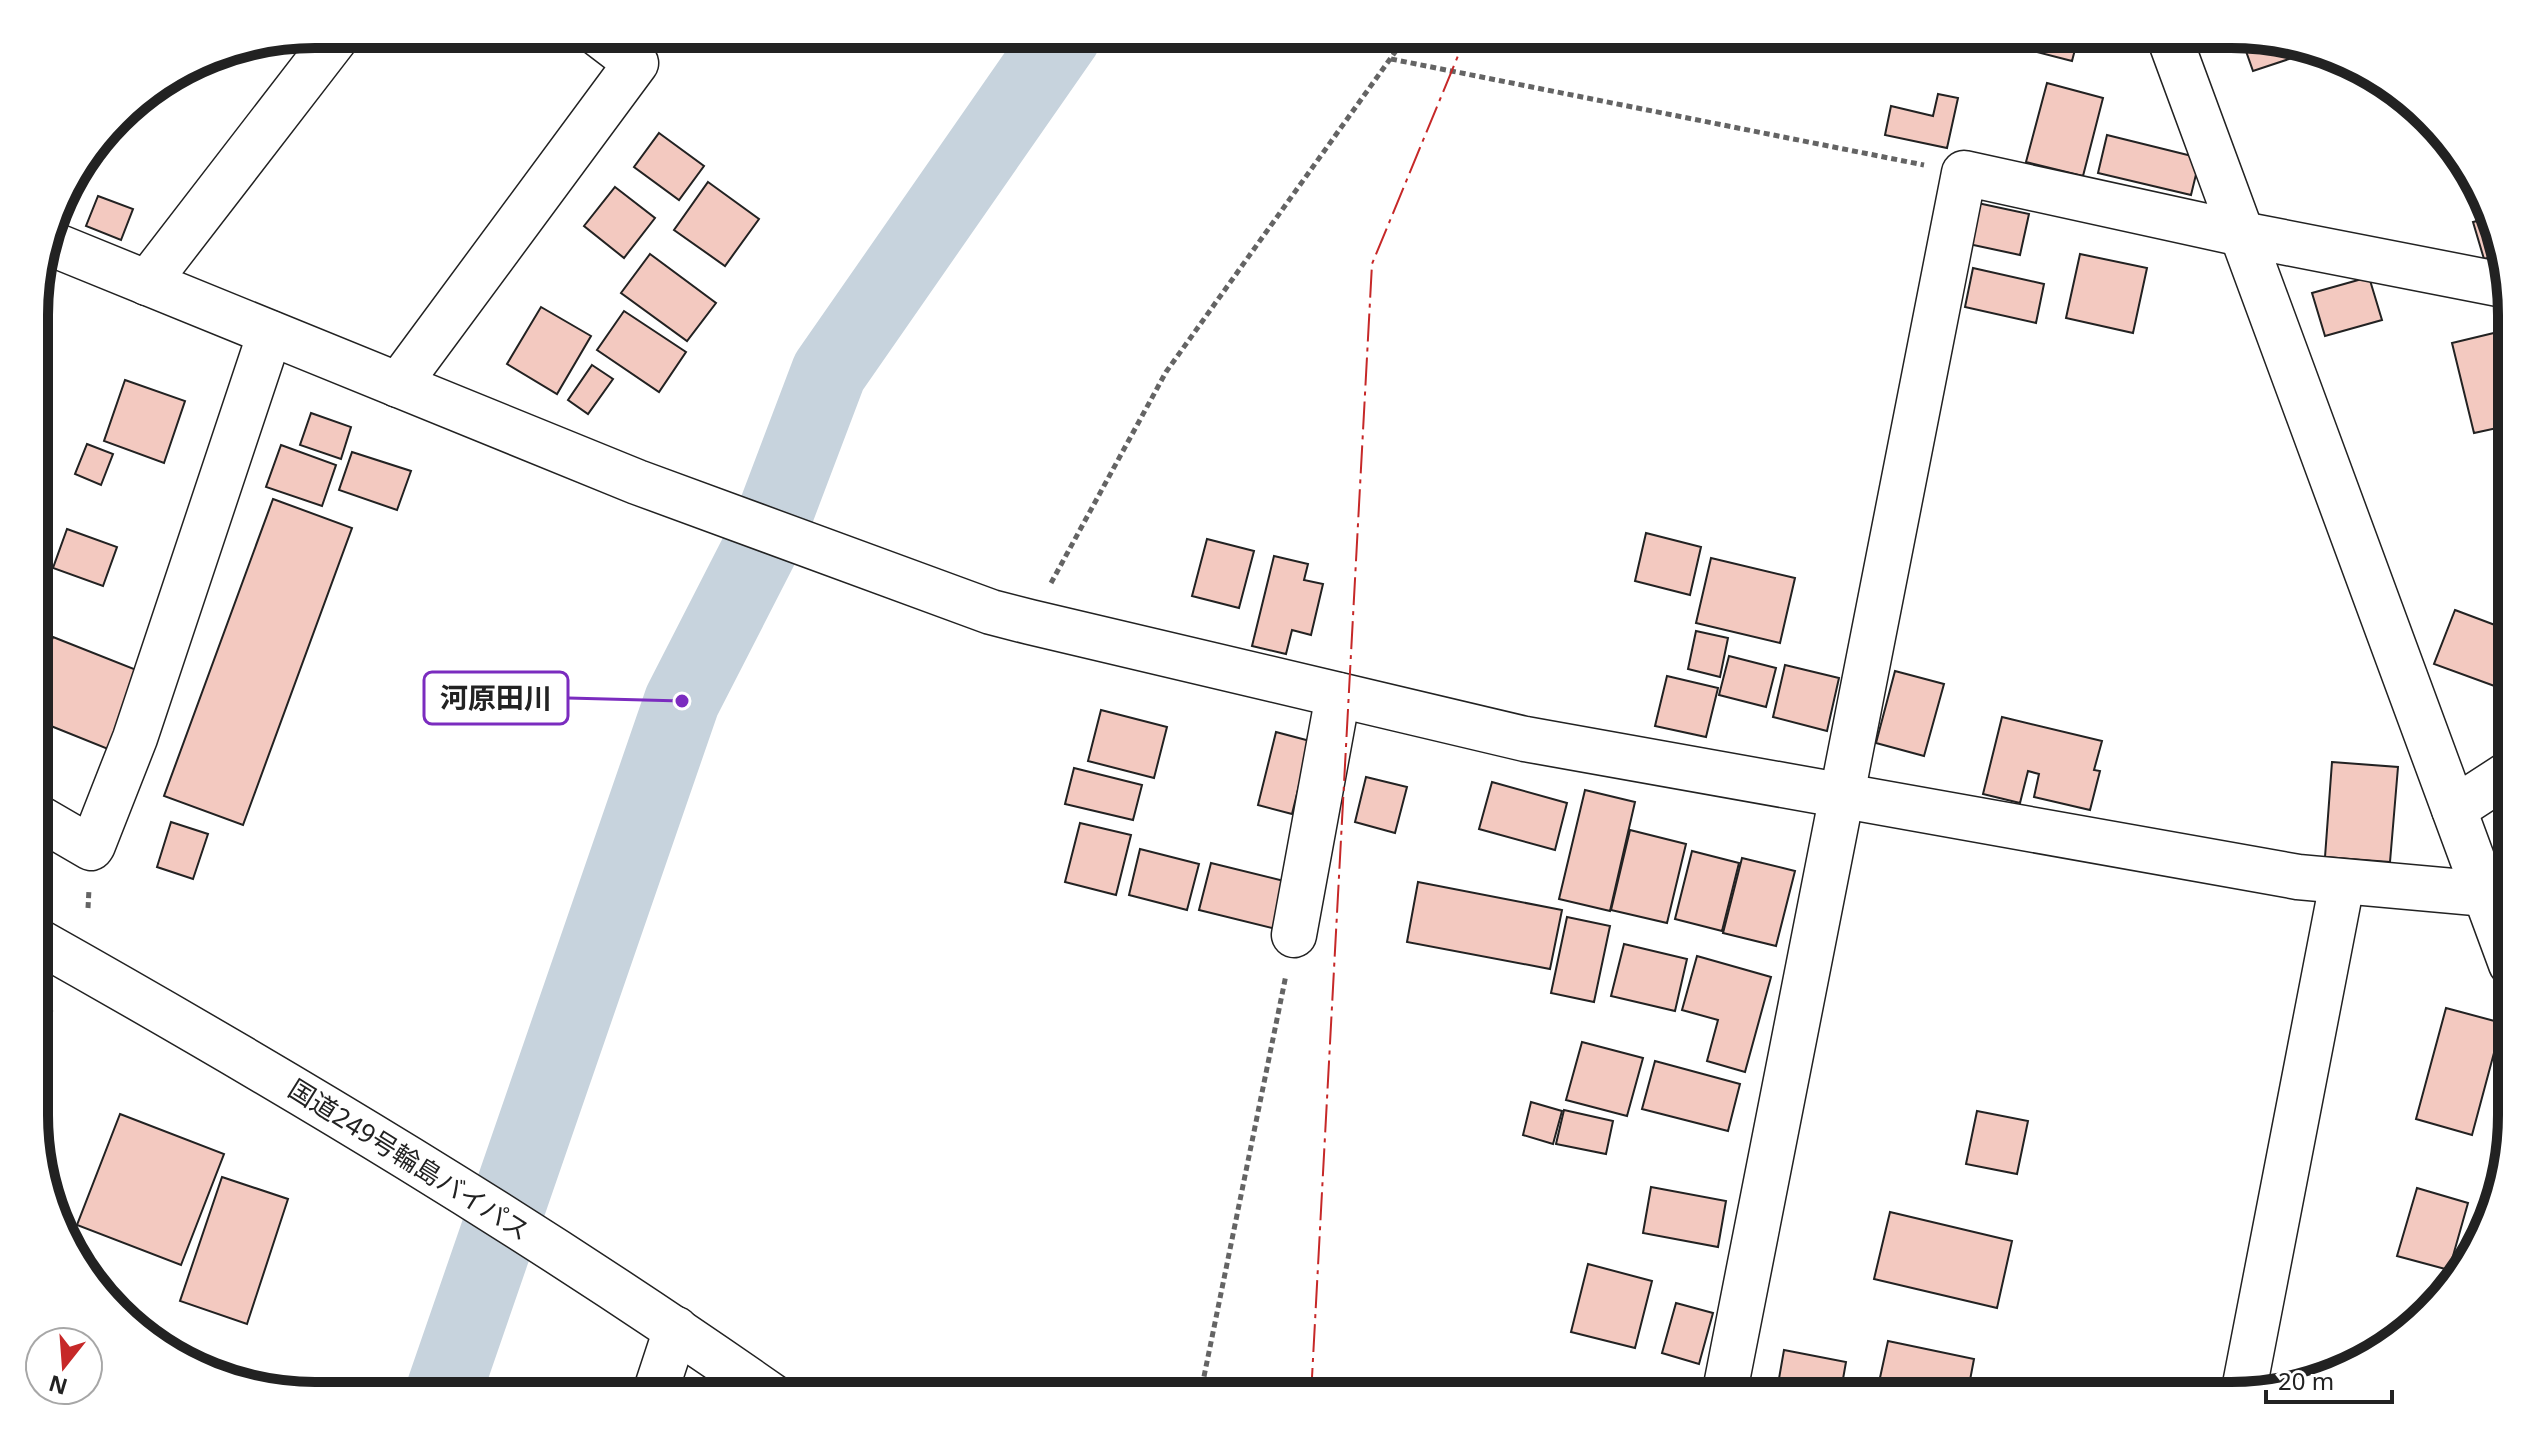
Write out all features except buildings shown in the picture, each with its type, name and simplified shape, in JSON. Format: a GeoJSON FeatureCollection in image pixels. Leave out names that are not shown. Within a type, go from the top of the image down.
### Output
{"type":"FeatureCollection","features":[{"type":"Feature","properties":{"kind":"main road"},"geometry":{"type":"LineString","coordinates":[[2179,48],[2242,234],[2497,917]]}},
{"type":"Feature","properties":{"kind":"main road"},"geometry":{"type":"LineString","coordinates":[[147,283],[327,49]]}},
{"type":"Feature","properties":{"kind":"main road"},"geometry":{"type":"LineString","coordinates":[[398,385],[636,63],[617,49]]}},
{"type":"Feature","properties":{"kind":"main road"},"geometry":{"type":"LineString","coordinates":[[1727,1381],[1964,173],[2242,234],[2495,284]]}},
{"type":"Feature","properties":{"kind":"main road"},"geometry":{"type":"LineString","coordinates":[[57,246],[637,482],[1010,617],[1525,739],[2342,883],[2497,929]]}},
{"type":"Feature","properties":{"kind":"main road"},"geometry":{"type":"LineString","coordinates":[[48,823],[91,848],[93,845],[135,738],[270,333]]}},
{"type":"Feature","properties":{"kind":"main road"},"geometry":{"type":"LineString","coordinates":[[1294,935],[1338,695]]}},
{"type":"Feature","properties":{"kind":"main road"},"geometry":{"type":"LineString","coordinates":[[2454,809],[2497,781]]}},
{"type":"Feature","properties":{"kind":"main road"},"geometry":{"type":"LineString","coordinates":[[2246,1381],[2342,883]]}},
{"type":"Feature","properties":{"kind":"main road","name":"国道249号輪島バイパス"},"geometry":{"type":"LineString","coordinates":[[48,947],[343,1117],[634,1300],[752,1382]]}},
{"type":"Feature","properties":{"kind":"main road"},"geometry":{"type":"LineString","coordinates":[[659,1382],[676,1329]]}},
{"type":"Feature","properties":{"kind":"path"},"geometry":{"type":"LineString","coordinates":[[1010,617],[1166,372],[1398,48]]}},
{"type":"Feature","properties":{"kind":"path"},"geometry":{"type":"LineString","coordinates":[[1391,59],[1964,173]]}},
{"type":"Feature","properties":{"kind":"path"},"geometry":{"type":"LineString","coordinates":[[1203,1382],[1294,935]]}},
{"type":"Feature","properties":{"kind":"path"},"geometry":{"type":"LineString","coordinates":[[48,1018],[51,1010]]}},
{"type":"Feature","properties":{"kind":"waterway"},"geometry":{"type":"LineString","coordinates":[[447,1382],[682,701],[768,533],[829,372],[1054,49]]}},
{"type":"Feature","properties":{"kind":"power"},"geometry":{"type":"LineString","coordinates":[[1312,1381],[1372,264],[1461,48]]}},
{"type":"Feature","properties":{"kind":"place","name":"河原田川"},"geometry":{"type":"Point","coordinates":[682,701]}}]}
